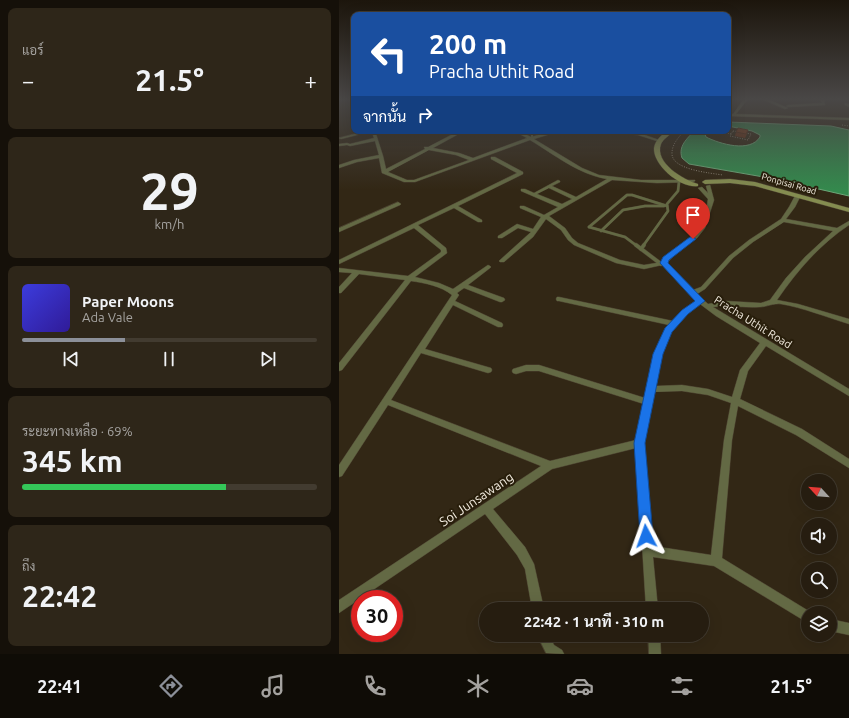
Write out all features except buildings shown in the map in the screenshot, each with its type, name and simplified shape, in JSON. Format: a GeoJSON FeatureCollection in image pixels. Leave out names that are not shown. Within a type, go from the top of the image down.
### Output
{"type":"FeatureCollection","features":[{"type":"Feature","properties":{"kind":"street"},"geometry":{"type":"LineString","coordinates":[[341,138],[359,134]]}},
{"type":"Feature","properties":{"kind":"street"},"geometry":{"type":"LineString","coordinates":[[374,134],[381,156],[384,172]]}},
{"type":"Feature","properties":{"kind":"street"},"geometry":{"type":"LineString","coordinates":[[384,172],[455,134]]}},
{"type":"Feature","properties":{"kind":"street"},"geometry":{"type":"LineString","coordinates":[[523,134],[532,138],[588,173],[602,178],[695,183],[711,200]]}},
{"type":"Feature","properties":{"kind":"street"},"geometry":{"type":"LineString","coordinates":[[384,172],[406,181],[415,182],[532,138],[547,134]]}},
{"type":"Feature","properties":{"kind":"street"},"geometry":{"type":"LineString","coordinates":[[642,134],[660,141]]}},
{"type":"Feature","properties":{"kind":"street"},"geometry":{"type":"LineString","coordinates":[[522,207],[545,217],[563,229],[570,239],[576,244],[592,252],[636,267],[644,267],[662,263],[665,259],[700,233],[705,222],[711,200],[711,193],[664,165],[657,150],[660,141],[668,134]]}},
{"type":"Feature","properties":{"kind":"street"},"geometry":{"type":"LineString","coordinates":[[339,145],[350,145],[376,139]]}},
{"type":"Feature","properties":{"kind":"street"},"geometry":{"type":"LineString","coordinates":[[427,148],[457,154],[474,160]]}},
{"type":"Feature","properties":{"kind":"street"},"geometry":{"type":"LineString","coordinates":[[339,167],[356,160],[381,156]]}},
{"type":"Feature","properties":{"kind":"street"},"geometry":{"type":"LineString","coordinates":[[339,262],[521,173],[493,158]]}},
{"type":"Feature","properties":{"kind":"street"},"geometry":{"type":"LineString","coordinates":[[502,261],[531,236],[545,217],[561,206],[611,179]]}},
{"type":"Feature","properties":{"kind":"street"},"geometry":{"type":"LineString","coordinates":[[537,192],[558,181]]}},
{"type":"Feature","properties":{"kind":"street","name":"Ponpisai Road"},"geometry":{"type":"LineString","coordinates":[[695,183],[723,181],[755,184],[849,210]]}},
{"type":"Feature","properties":{"kind":"street"},"geometry":{"type":"LineString","coordinates":[[548,186],[575,198]]}},
{"type":"Feature","properties":{"kind":"street"},"geometry":{"type":"LineString","coordinates":[[523,190],[561,206]]}},
{"type":"Feature","properties":{"kind":"street"},"geometry":{"type":"LineString","coordinates":[[692,293],[703,288],[731,257],[751,241],[783,220],[798,195]]}},
{"type":"Feature","properties":{"kind":"street"},"geometry":{"type":"LineString","coordinates":[[339,230],[398,204]]}},
{"type":"Feature","properties":{"kind":"street"},"geometry":{"type":"LineString","coordinates":[[454,206],[480,222]]}},
{"type":"Feature","properties":{"kind":"street"},"geometry":{"type":"LineString","coordinates":[[783,220],[837,230]]}},
{"type":"Feature","properties":{"kind":"street"},"geometry":{"type":"LineString","coordinates":[[772,302],[786,282],[822,243],[837,230],[849,223]]}},
{"type":"Feature","properties":{"kind":"street"},"geometry":{"type":"LineString","coordinates":[[339,368],[409,279],[443,253],[444,249],[414,225]]}},
{"type":"Feature","properties":{"kind":"street"},"geometry":{"type":"LineString","coordinates":[[500,236],[517,226],[534,231]]}},
{"type":"Feature","properties":{"kind":"street","name":"Pracha Uthit Road"},"geometry":{"type":"LineString","coordinates":[[662,263],[704,304],[764,343],[849,393]]}},
{"type":"Feature","properties":{"kind":"street"},"geometry":{"type":"LineString","coordinates":[[454,292],[488,268]]}},
{"type":"Feature","properties":{"kind":"street"},"geometry":{"type":"LineString","coordinates":[[339,270],[440,284],[454,292]]}},
{"type":"Feature","properties":{"kind":"street"},"geometry":{"type":"LineString","coordinates":[[339,291],[357,272]]}},
{"type":"Feature","properties":{"kind":"street"},"geometry":{"type":"LineString","coordinates":[[463,286],[502,300]]}},
{"type":"Feature","properties":{"kind":"street"},"geometry":{"type":"LineString","coordinates":[[339,473],[456,295],[454,292]]}},
{"type":"Feature","properties":{"kind":"street"},"geometry":{"type":"LineString","coordinates":[[559,299],[674,324]]}},
{"type":"Feature","properties":{"kind":"street"},"geometry":{"type":"LineString","coordinates":[[451,302],[500,325]]}},
{"type":"Feature","properties":{"kind":"street"},"geometry":{"type":"LineString","coordinates":[[652,602],[640,443],[658,354],[668,331],[685,312],[704,304],[726,303],[761,305],[772,302],[798,306],[849,322]]}},
{"type":"Feature","properties":{"kind":"street"},"geometry":{"type":"LineString","coordinates":[[716,561],[728,440],[735,401],[744,370],[764,343]]}},
{"type":"Feature","properties":{"kind":"street"},"geometry":{"type":"LineString","coordinates":[[420,350],[488,370]]}},
{"type":"Feature","properties":{"kind":"street"},"geometry":{"type":"LineString","coordinates":[[516,371],[527,368],[539,368],[648,402]]}},
{"type":"Feature","properties":{"kind":"street"},"geometry":{"type":"LineString","coordinates":[[651,389],[681,388],[708,392],[735,401],[799,432],[849,464]]}},
{"type":"Feature","properties":{"kind":"street"},"geometry":{"type":"LineString","coordinates":[[386,401],[550,465]]}},
{"type":"Feature","properties":{"kind":"street","name":"Soi Junsawang"},"geometry":{"type":"LineString","coordinates":[[339,607],[550,465],[640,443]]}},
{"type":"Feature","properties":{"kind":"street"},"geometry":{"type":"LineString","coordinates":[[486,508],[521,551],[530,568],[537,602]]}},
{"type":"Feature","properties":{"kind":"street"},"geometry":{"type":"LineString","coordinates":[[648,551],[716,561],[801,613]]}},
{"type":"Feature","properties":{"kind":"street"},"geometry":{"type":"LineString","coordinates":[[837,627],[849,628]]}},
{"type":"Feature","properties":{"kind":"street"},"geometry":{"type":"LineString","coordinates":[[546,642],[550,649],[558,654]]}},
{"type":"Feature","properties":{"kind":"street"},"geometry":{"type":"LineString","coordinates":[[654,642],[655,654]]}},
{"type":"Feature","properties":{"kind":"lane"},"geometry":{"type":"LineString","coordinates":[[641,248],[668,211],[668,202],[678,191],[695,183]]}},
{"type":"Feature","properties":{"kind":"lane"},"geometry":{"type":"LineString","coordinates":[[662,263],[625,237],[613,232],[601,231],[589,227],[627,195],[632,194],[667,206]]}},
{"type":"Feature","properties":{"kind":"lane"},"geometry":{"type":"LineString","coordinates":[[601,231],[623,210],[634,210],[645,206],[667,206]]}},
{"type":"Feature","properties":{"kind":"path"},"geometry":{"type":"LineString","coordinates":[[733,131],[751,134],[748,140],[730,136],[732,134],[733,131]]}},
{"type":"Feature","properties":{"kind":"shaded area"},"geometry":{"type":"Polygon","coordinates":[[[745,130],[849,130],[849,196],[775,179],[689,164],[682,158],[682,146],[691,134],[705,134],[706,137],[719,142],[742,146],[755,142],[760,137],[760,135],[745,130]]]}},
{"type":"Feature","properties":{"kind":"route"},"geometry":{"type":"LineString","coordinates":[[646,536],[640,443],[658,354],[668,331],[685,312],[701,301],[664,263],[665,259],[693,239]]}}]}
